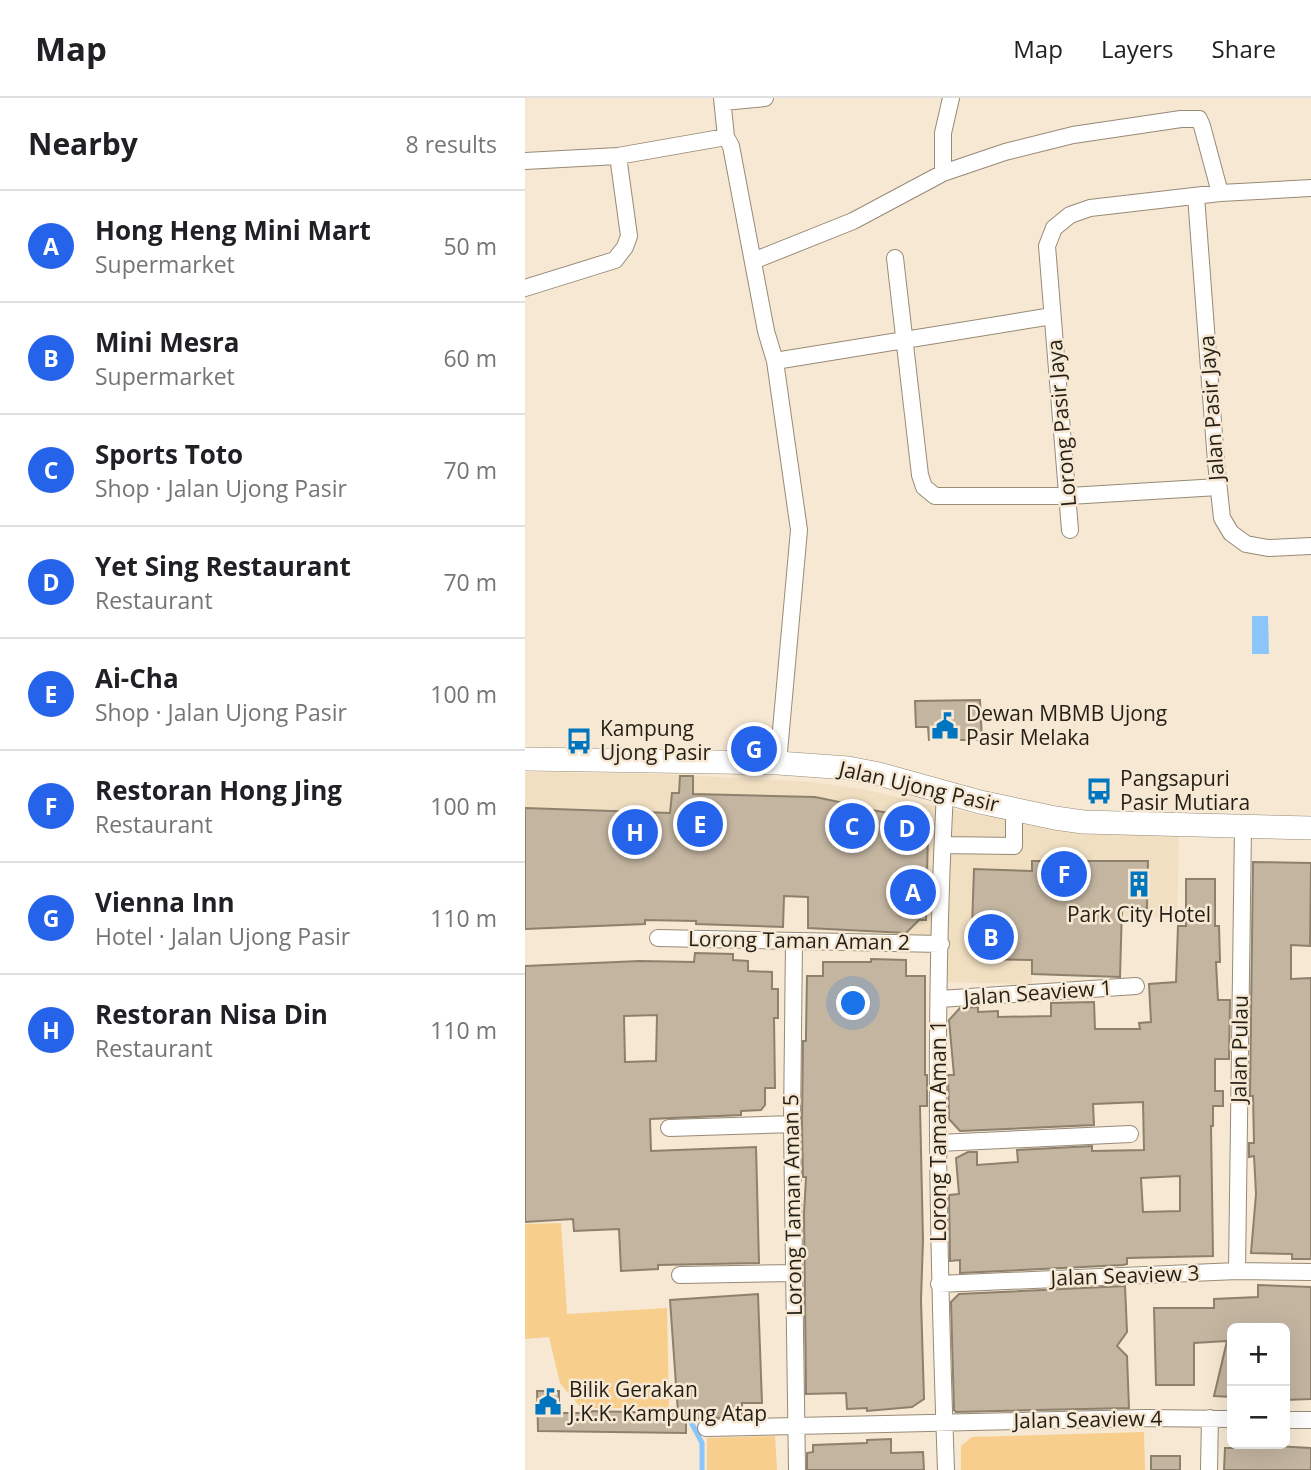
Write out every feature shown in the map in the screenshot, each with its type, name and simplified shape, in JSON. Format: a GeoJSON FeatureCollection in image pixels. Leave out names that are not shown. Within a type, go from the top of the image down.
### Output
{"type":"FeatureCollection","features":[{"type":"Feature","properties":{"kind":"main road","name":"Jalan Ujong Pasir"},"geometry":{"type":"LineString","coordinates":[[525,759],[778,763],[848,768],[880,774],[945,793],[1083,822],[1311,828]]}},
{"type":"Feature","properties":{"kind":"street"},"geometry":{"type":"LineString","coordinates":[[765,98],[723,100],[726,137],[731,146],[775,361],[799,530],[778,763]]}},
{"type":"Feature","properties":{"kind":"street"},"geometry":{"type":"LineString","coordinates":[[943,173],[943,133],[951,98]]}},
{"type":"Feature","properties":{"kind":"street"},"geometry":{"type":"LineString","coordinates":[[753,261],[853,221],[943,173],[1005,152],[1073,135],[1181,119],[1199,119],[1220,193]]}},
{"type":"Feature","properties":{"kind":"street"},"geometry":{"type":"LineString","coordinates":[[525,161],[618,156],[726,137]]}},
{"type":"Feature","properties":{"kind":"street"},"geometry":{"type":"LineString","coordinates":[[525,288],[614,260],[625,247],[629,236],[618,156]]}},
{"type":"Feature","properties":{"kind":"street","name":"Lorong Pasir Jaya"},"geometry":{"type":"LineString","coordinates":[[1070,530],[1047,246],[1054,228],[1070,215],[1080,211],[1118,203],[1311,188]]}},
{"type":"Feature","properties":{"kind":"street","name":"Jalan Pasir Jaya"},"geometry":{"type":"LineString","coordinates":[[1196,197],[1222,519],[1231,533],[1246,544],[1268,548],[1311,547]]}},
{"type":"Feature","properties":{"kind":"street"},"geometry":{"type":"LineString","coordinates":[[895,258],[920,475],[924,487],[935,496],[1069,496],[1218,487]]}},
{"type":"Feature","properties":{"kind":"street"},"geometry":{"type":"LineString","coordinates":[[775,361],[1052,316]]}},
{"type":"Feature","properties":{"kind":"street","name":"Lorong Taman Aman 1"},"geometry":{"type":"LineString","coordinates":[[945,793],[940,999],[939,1284],[946,1470]]}},
{"type":"Feature","properties":{"kind":"street"},"geometry":{"type":"LineString","coordinates":[[943,845],[1014,846],[1014,808]]}},
{"type":"Feature","properties":{"kind":"street","name":"Jalan Pulau"},"geometry":{"type":"LineString","coordinates":[[1237,1271],[1243,826]]}},
{"type":"Feature","properties":{"kind":"street","name":"Lorong Taman Aman 2"},"geometry":{"type":"LineString","coordinates":[[658,938],[941,944]]}},
{"type":"Feature","properties":{"kind":"street","name":"Lorong Taman Aman 5"},"geometry":{"type":"LineString","coordinates":[[794,941],[792,1124],[797,1470]]}},
{"type":"Feature","properties":{"kind":"street","name":"Jalan Seaview 1"},"geometry":{"type":"LineString","coordinates":[[940,999],[1136,986]]}},
{"type":"Feature","properties":{"kind":"street"},"geometry":{"type":"LineString","coordinates":[[669,1128],[792,1124]]}},
{"type":"Feature","properties":{"kind":"street"},"geometry":{"type":"LineString","coordinates":[[939,1143],[1130,1134]]}},
{"type":"Feature","properties":{"kind":"street","name":"Jalan Seaview 3"},"geometry":{"type":"LineString","coordinates":[[939,1284],[1237,1271],[1311,1272]]}},
{"type":"Feature","properties":{"kind":"street"},"geometry":{"type":"LineString","coordinates":[[680,1275],[794,1272]]}},
{"type":"Feature","properties":{"kind":"street"},"geometry":{"type":"LineString","coordinates":[[1209,1470],[1210,1418]]}},
{"type":"Feature","properties":{"kind":"street","name":"Jalan Seaview 4"},"geometry":{"type":"LineString","coordinates":[[706,1428],[1227,1419]]}},
{"type":"Feature","properties":{"kind":"street"},"geometry":{"type":"LineString","coordinates":[[1290,1420],[1311,1420]]}},
{"type":"Feature","properties":{"kind":"shaded area"},"geometry":{"type":"Polygon","coordinates":[[[525,772],[664,774],[812,782],[862,789],[1035,826],[1089,832],[1179,835],[1177,918],[1032,911],[1032,984],[934,982],[935,937],[858,935],[859,872],[525,877],[525,772]]]}},
{"type":"Feature","properties":{"kind":"shaded area"},"geometry":{"type":"Polygon","coordinates":[[[561,1223],[567,1314],[667,1308],[669,1408],[581,1408],[560,1383],[549,1337],[525,1339],[525,1224],[561,1223]]]}},
{"type":"Feature","properties":{"kind":"shaded area"},"geometry":{"type":"Polygon","coordinates":[[[1144,1432],[1145,1470],[961,1470],[961,1446],[972,1437],[1144,1432]]]}},
{"type":"Feature","properties":{"kind":"shaded area"},"geometry":{"type":"Polygon","coordinates":[[[775,1436],[777,1470],[707,1470],[707,1438],[775,1436]]]}},
{"type":"Feature","properties":{"kind":"water"},"geometry":{"type":"Polygon","coordinates":[[[1252,616],[1268,616],[1269,654],[1252,654],[1252,616]]]}},
{"type":"Feature","properties":{"kind":"building"},"geometry":{"type":"Polygon","coordinates":[[[980,700],[982,740],[929,740],[928,727],[916,727],[915,701],[980,700]]]}},
{"type":"Feature","properties":{"kind":"building"},"geometry":{"type":"Polygon","coordinates":[[[680,776],[693,776],[693,794],[815,797],[862,804],[861,808],[910,817],[920,832],[928,832],[926,920],[919,920],[906,933],[808,928],[808,897],[784,896],[783,927],[645,920],[645,924],[525,929],[525,808],[670,813],[672,793],[679,793],[680,776]]]}},
{"type":"Feature","properties":{"kind":"building"},"geometry":{"type":"Polygon","coordinates":[[[1032,861],[1148,861],[1147,908],[1122,907],[1120,977],[1032,974],[1032,960],[980,959],[980,928],[972,927],[974,869],[1032,871],[1032,861]]]}},
{"type":"Feature","properties":{"kind":"building"},"geometry":{"type":"Polygon","coordinates":[[[1253,862],[1311,863],[1310,946],[1291,945],[1291,979],[1311,978],[1311,1259],[1292,1259],[1292,1254],[1251,1253],[1256,1194],[1254,1156],[1249,1157],[1249,1143],[1254,1143],[1253,1096],[1250,1096],[1253,862]]]}},
{"type":"Feature","properties":{"kind":"building"},"geometry":{"type":"Polygon","coordinates":[[[1186,879],[1215,879],[1215,926],[1219,926],[1220,962],[1216,962],[1218,1000],[1230,1000],[1229,1059],[1215,1059],[1215,1091],[1223,1091],[1223,1106],[1213,1106],[1211,1126],[1213,1256],[1127,1258],[1127,1264],[1123,1265],[960,1273],[960,1260],[950,1261],[949,1195],[959,1194],[956,1158],[968,1152],[977,1152],[977,1165],[1018,1162],[1017,1150],[1092,1146],[1092,1151],[1144,1150],[1143,1102],[1093,1104],[1094,1125],[960,1131],[949,1119],[948,1075],[954,1075],[949,1020],[960,1008],[978,1007],[978,1012],[998,1011],[998,1017],[1051,1016],[1051,1003],[1094,1002],[1095,1029],[1140,1029],[1139,1023],[1151,1022],[1149,984],[1176,982],[1178,926],[1186,926],[1186,879]],[[1180,1176],[1141,1178],[1143,1212],[1180,1211],[1180,1176]]]}},
{"type":"Feature","properties":{"kind":"building"},"geometry":{"type":"Polygon","coordinates":[[[695,953],[733,954],[733,960],[748,961],[748,971],[772,972],[772,989],[778,989],[778,1018],[774,1018],[775,1088],[765,1088],[765,1105],[761,1110],[741,1111],[741,1115],[650,1119],[651,1151],[756,1147],[759,1263],[658,1265],[658,1269],[621,1271],[619,1229],[574,1231],[573,1219],[525,1222],[525,966],[640,961],[694,962],[695,953]],[[657,1015],[624,1016],[625,1062],[656,1061],[657,1015]]]}},
{"type":"Feature","properties":{"kind":"building"},"geometry":{"type":"Polygon","coordinates":[[[871,959],[906,960],[906,976],[925,976],[927,1106],[920,1106],[924,1399],[912,1407],[867,1411],[867,1408],[847,1409],[846,1393],[806,1394],[806,1177],[803,1177],[802,1124],[807,976],[823,976],[823,962],[871,962],[871,959]]]}},
{"type":"Feature","properties":{"kind":"building"},"geometry":{"type":"Polygon","coordinates":[[[1258,1285],[1311,1287],[1311,1399],[1290,1400],[1290,1323],[1227,1323],[1227,1341],[1194,1343],[1194,1385],[1156,1385],[1154,1308],[1214,1308],[1214,1299],[1258,1297],[1258,1285]]]}},
{"type":"Feature","properties":{"kind":"building"},"geometry":{"type":"Polygon","coordinates":[[[1125,1286],[1127,1332],[1117,1346],[1127,1356],[1129,1408],[954,1410],[951,1302],[959,1294],[1125,1286]]]}},
{"type":"Feature","properties":{"kind":"building"},"geometry":{"type":"Polygon","coordinates":[[[758,1294],[762,1403],[742,1403],[742,1417],[686,1419],[686,1433],[538,1431],[537,1391],[559,1391],[559,1413],[678,1413],[670,1300],[758,1294]]]}},
{"type":"Feature","properties":{"kind":"building"},"geometry":{"type":"Polygon","coordinates":[[[1227,1341],[1227,1397],[1214,1396],[1227,1341]]]}},
{"type":"Feature","properties":{"kind":"building"},"geometry":{"type":"Polygon","coordinates":[[[891,1439],[891,1453],[923,1452],[924,1470],[807,1470],[807,1453],[813,1452],[813,1445],[867,1443],[867,1440],[891,1439]]]}},
{"type":"Feature","properties":{"kind":"building"},"geometry":{"type":"Polygon","coordinates":[[[1225,1448],[1311,1448],[1311,1470],[1224,1470],[1225,1448]]]}},
{"type":"Feature","properties":{"kind":"building"},"geometry":{"type":"Polygon","coordinates":[[[1151,1456],[1180,1456],[1180,1470],[1151,1470],[1151,1456]]]}},
{"type":"Feature","properties":{"kind":"waterway"},"geometry":{"type":"LineString","coordinates":[[691,1422],[702,1443],[702,1470]]}},
{"type":"Feature","properties":{"kind":"place","name":"Dewan MBMB Ujong Pasir Melaka"},"geometry":{"type":"Point","coordinates":[945,726]}},
{"type":"Feature","properties":{"kind":"place","name":"Kampung Ujong Pasir"},"geometry":{"type":"Point","coordinates":[579,741]}},
{"type":"Feature","properties":{"kind":"place","name":"Vienna Inn"},"geometry":{"type":"Point","coordinates":[754,749]}},
{"type":"Feature","properties":{"kind":"place","name":"Pangsapuri Pasir Mutiara"},"geometry":{"type":"Point","coordinates":[1099,791]}},
{"type":"Feature","properties":{"kind":"place","name":"Ai-Cha"},"geometry":{"type":"Point","coordinates":[700,824]}},
{"type":"Feature","properties":{"kind":"place","name":"Sports Toto"},"geometry":{"type":"Point","coordinates":[852,826]}},
{"type":"Feature","properties":{"kind":"place","name":"Yet Sing Restaurant"},"geometry":{"type":"Point","coordinates":[907,828]}},
{"type":"Feature","properties":{"kind":"place","name":"Restoran Nisa Din"},"geometry":{"type":"Point","coordinates":[635,832]}},
{"type":"Feature","properties":{"kind":"place","name":"Restoran Hong Jing"},"geometry":{"type":"Point","coordinates":[1064,874]}},
{"type":"Feature","properties":{"kind":"place","name":"Park City Hotel"},"geometry":{"type":"Point","coordinates":[1139,884]}},
{"type":"Feature","properties":{"kind":"place","name":"Hong Heng Mini Mart"},"geometry":{"type":"Point","coordinates":[913,892]}},
{"type":"Feature","properties":{"kind":"place","name":"Mini Mesra"},"geometry":{"type":"Point","coordinates":[991,937]}},
{"type":"Feature","properties":{"kind":"place","name":"Bilik Gerakan J.K.K. Kampung Atap"},"geometry":{"type":"Point","coordinates":[548,1402]}}]}
